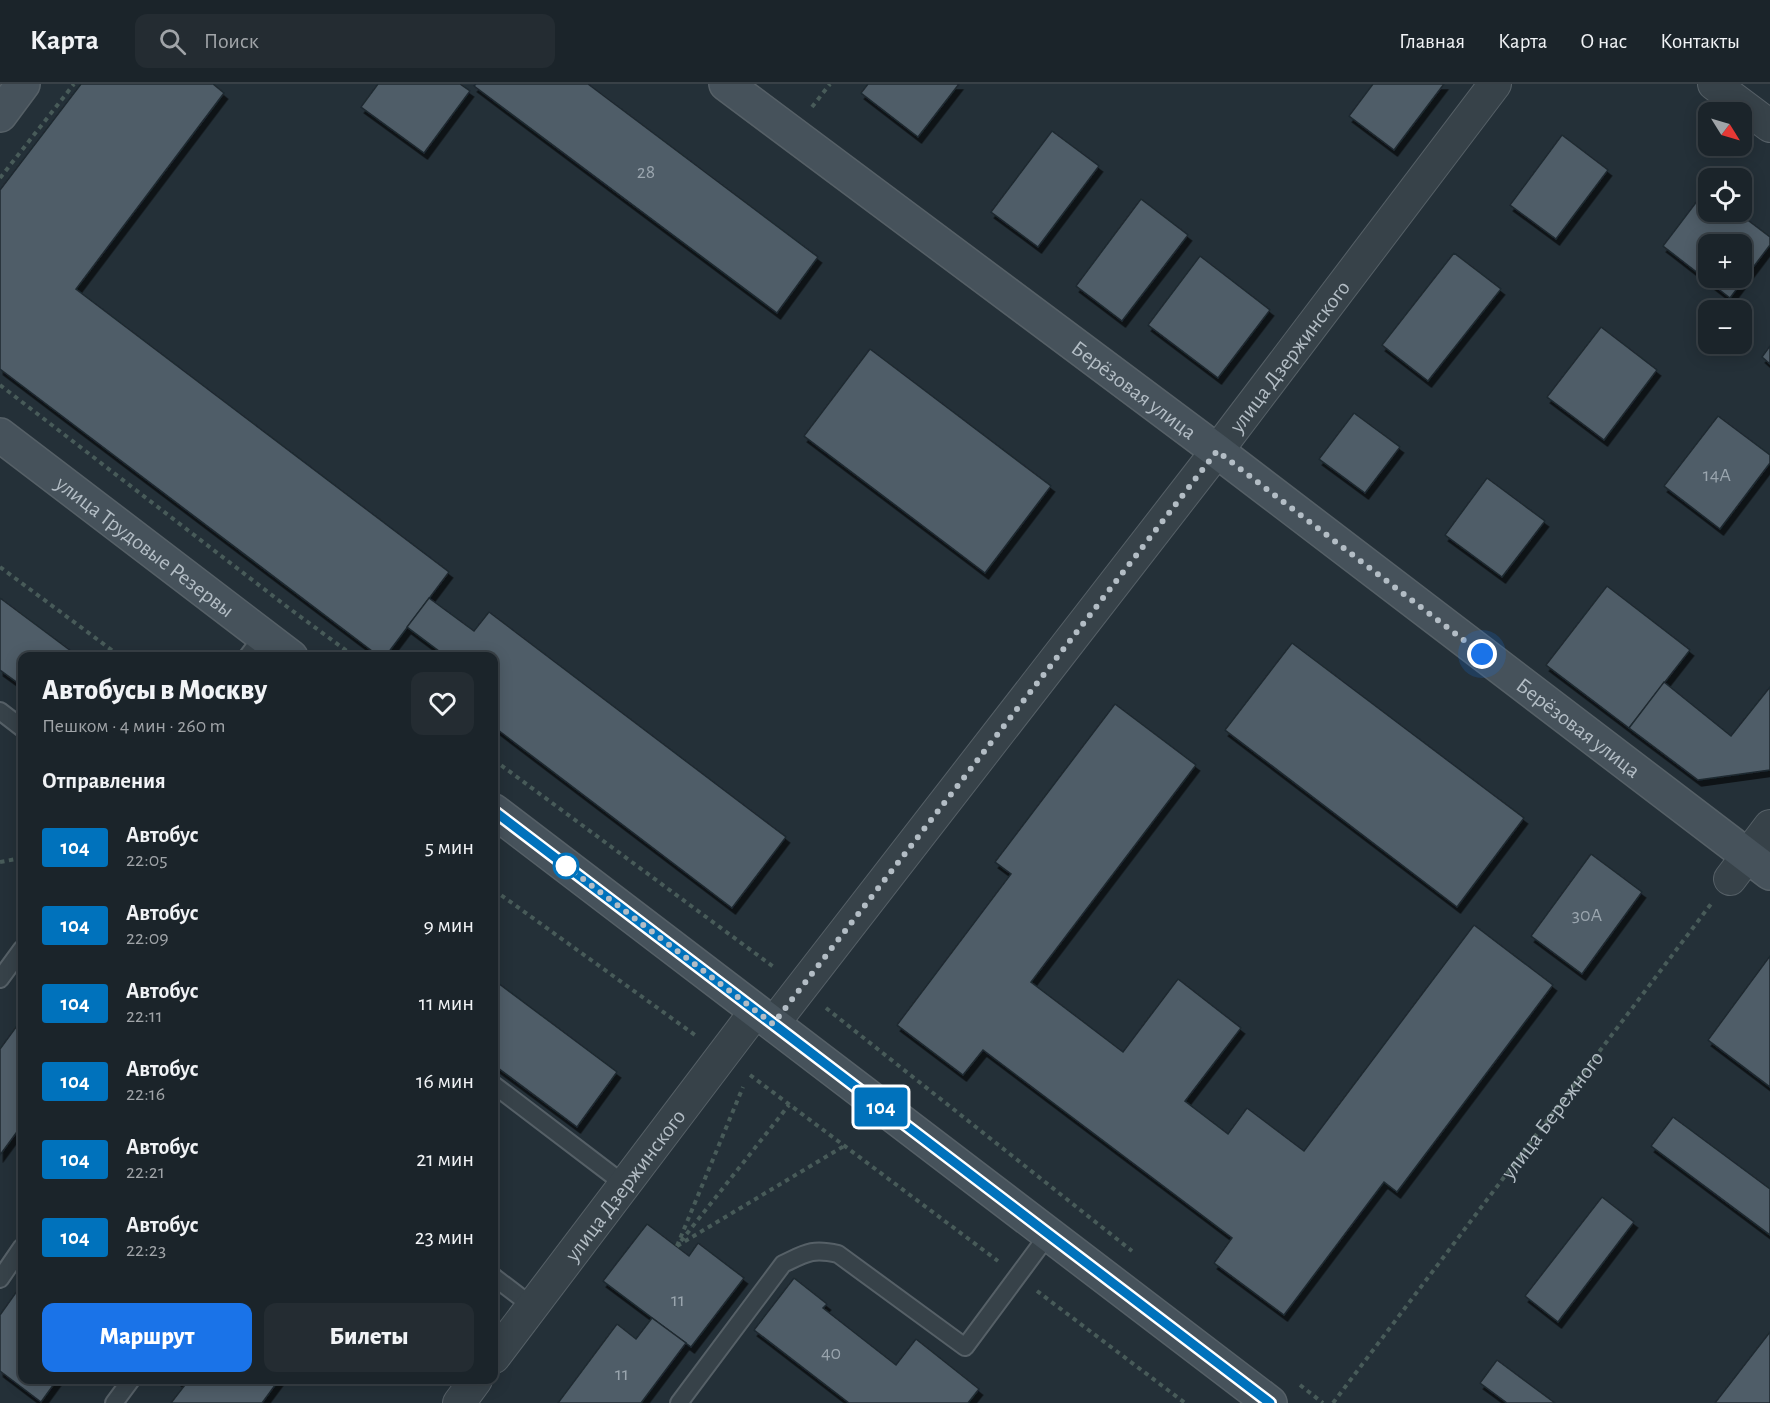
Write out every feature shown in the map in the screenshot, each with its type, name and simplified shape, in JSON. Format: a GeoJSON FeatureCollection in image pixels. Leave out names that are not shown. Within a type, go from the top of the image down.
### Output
{"type":"FeatureCollection","features":[{"type":"Feature","properties":{"kind":"street"},"geometry":{"type":"LineString","coordinates":[[0,115],[23,84]]}},
{"type":"Feature","properties":{"kind":"street","name":"Берёзовая улица"},"geometry":{"type":"LineString","coordinates":[[726,84],[1217,451],[1749,870]]}},
{"type":"Feature","properties":{"kind":"street","name":"улица Дзержинского"},"geometry":{"type":"LineString","coordinates":[[498,1352],[723,1056],[801,989],[1217,451],[1495,84]]}},
{"type":"Feature","properties":{"kind":"street"},"geometry":{"type":"LineString","coordinates":[[1714,84],[1770,126]]}},
{"type":"Feature","properties":{"kind":"street","name":"улица Трудовые Резервы"},"geometry":{"type":"LineString","coordinates":[[0,435],[255,646],[275,652]]}},
{"type":"Feature","properties":{"kind":"street"},"geometry":{"type":"LineString","coordinates":[[498,814],[1270,1403]]}},
{"type":"Feature","properties":{"kind":"street"},"geometry":{"type":"LineString","coordinates":[[1749,870],[1770,826]]}},
{"type":"Feature","properties":{"kind":"street"},"geometry":{"type":"LineString","coordinates":[[459,1403],[473,1384]]}},
{"type":"Feature","properties":{"kind":"lane"},"geometry":{"type":"LineString","coordinates":[[0,711],[18,725]]}},
{"type":"Feature","properties":{"kind":"lane"},"geometry":{"type":"LineString","coordinates":[[0,979],[18,954]]}},
{"type":"Feature","properties":{"kind":"lane"},"geometry":{"type":"LineString","coordinates":[[498,1088],[624,1184]]}},
{"type":"Feature","properties":{"kind":"lane"},"geometry":{"type":"LineString","coordinates":[[679,1403],[783,1264],[802,1255],[819,1249],[838,1254],[964,1347],[1047,1235]]}},
{"type":"Feature","properties":{"kind":"lane"},"geometry":{"type":"LineString","coordinates":[[0,1279],[12,1252]]}},
{"type":"Feature","properties":{"kind":"lane"},"geometry":{"type":"LineString","coordinates":[[498,1280],[532,1306]]}},
{"type":"Feature","properties":{"kind":"lane"},"geometry":{"type":"LineString","coordinates":[[114,1403],[128,1384]]}},
{"type":"Feature","properties":{"kind":"path"},"geometry":{"type":"LineString","coordinates":[[0,178],[74,84]]}},
{"type":"Feature","properties":{"kind":"path"},"geometry":{"type":"LineString","coordinates":[[811,108],[830,84]]}},
{"type":"Feature","properties":{"kind":"path"},"geometry":{"type":"LineString","coordinates":[[0,385],[348,652]]}},
{"type":"Feature","properties":{"kind":"path"},"geometry":{"type":"LineString","coordinates":[[0,567],[114,652]]}},
{"type":"Feature","properties":{"kind":"path"},"geometry":{"type":"LineString","coordinates":[[498,763],[801,989],[1137,1255]]}},
{"type":"Feature","properties":{"kind":"path"},"geometry":{"type":"LineString","coordinates":[[0,862],[18,859]]}},
{"type":"Feature","properties":{"kind":"path","name":"улица Бережного"},"geometry":{"type":"LineString","coordinates":[[1333,1403],[1749,870]]}},
{"type":"Feature","properties":{"kind":"path"},"geometry":{"type":"LineString","coordinates":[[498,893],[673,1017],[723,1056]]}},
{"type":"Feature","properties":{"kind":"path"},"geometry":{"type":"LineString","coordinates":[[676,1246],[749,1074],[1185,1403]]}},
{"type":"Feature","properties":{"kind":"path"},"geometry":{"type":"LineString","coordinates":[[676,1246],[789,1105]]}},
{"type":"Feature","properties":{"kind":"path"},"geometry":{"type":"LineString","coordinates":[[676,1246],[844,1146]]}},
{"type":"Feature","properties":{"kind":"path"},"geometry":{"type":"LineString","coordinates":[[1295,1381],[1323,1403]]}},
{"type":"Feature","properties":{"kind":"building"},"geometry":{"type":"Polygon","coordinates":[[[81,84],[213,84],[224,93],[76,289],[449,572],[389,652],[373,652],[0,369],[0,190],[81,84]]]}},
{"type":"Feature","properties":{"kind":"building"},"geometry":{"type":"Polygon","coordinates":[[[378,84],[460,84],[470,91],[424,153],[361,107],[378,84]]]}},
{"type":"Feature","properties":{"kind":"building"},"geometry":{"type":"Polygon","coordinates":[[[476,84],[588,84],[818,257],[777,313],[474,86],[476,84]]]}},
{"type":"Feature","properties":{"kind":"building"},"geometry":{"type":"Polygon","coordinates":[[[868,84],[959,84],[918,137],[861,93],[868,84]]]}},
{"type":"Feature","properties":{"kind":"building"},"geometry":{"type":"Polygon","coordinates":[[[1373,84],[1444,84],[1394,150],[1349,116],[1373,84]]]}},
{"type":"Feature","properties":{"kind":"building"},"geometry":{"type":"Polygon","coordinates":[[[1052,131],[1099,166],[1038,247],[991,212],[1052,131]]]}},
{"type":"Feature","properties":{"kind":"building"},"geometry":{"type":"Polygon","coordinates":[[[1562,135],[1608,170],[1556,239],[1510,205],[1562,135]]]}},
{"type":"Feature","properties":{"kind":"building"},"geometry":{"type":"Polygon","coordinates":[[[1141,199],[1188,235],[1122,321],[1076,286],[1141,199]]]}},
{"type":"Feature","properties":{"kind":"building"},"geometry":{"type":"Polygon","coordinates":[[[1698,200],[1698,222],[1750,222],[1770,237],[1770,245],[1752,269],[1752,234],[1698,234],[1698,273],[1663,246],[1698,200]]]}},
{"type":"Feature","properties":{"kind":"building"},"geometry":{"type":"Polygon","coordinates":[[[1454,253],[1501,289],[1428,381],[1382,345],[1454,253]]]}},
{"type":"Feature","properties":{"kind":"building"},"geometry":{"type":"Polygon","coordinates":[[[1200,256],[1270,310],[1218,378],[1148,325],[1200,256]]]}},
{"type":"Feature","properties":{"kind":"building"},"geometry":{"type":"Polygon","coordinates":[[[1717,288],[1738,288],[1730,298],[1717,288]]]}},
{"type":"Feature","properties":{"kind":"building"},"geometry":{"type":"Polygon","coordinates":[[[1601,327],[1657,370],[1604,440],[1547,397],[1601,327]]]}},
{"type":"Feature","properties":{"kind":"building"},"geometry":{"type":"Polygon","coordinates":[[[1770,346],[1770,364],[1762,357],[1770,346]]]}},
{"type":"Feature","properties":{"kind":"building"},"geometry":{"type":"Polygon","coordinates":[[[870,349],[1051,486],[985,573],[804,436],[870,349]]]}},
{"type":"Feature","properties":{"kind":"building"},"geometry":{"type":"Polygon","coordinates":[[[1354,413],[1400,447],[1365,493],[1319,459],[1354,413]]]}},
{"type":"Feature","properties":{"kind":"building"},"geometry":{"type":"Polygon","coordinates":[[[1718,416],[1770,455],[1770,463],[1720,529],[1664,486],[1718,416]]]}},
{"type":"Feature","properties":{"kind":"building"},"geometry":{"type":"Polygon","coordinates":[[[1487,478],[1545,521],[1502,577],[1445,535],[1487,478]]]}},
{"type":"Feature","properties":{"kind":"building"},"geometry":{"type":"Polygon","coordinates":[[[1607,586],[1690,650],[1629,728],[1546,665],[1607,586]]]}},
{"type":"Feature","properties":{"kind":"building"},"geometry":{"type":"Polygon","coordinates":[[[0,598],[72,652],[18,652],[18,683],[0,670],[0,598]]]}},
{"type":"Feature","properties":{"kind":"building"},"geometry":{"type":"Polygon","coordinates":[[[429,598],[474,631],[489,612],[786,837],[732,908],[498,730],[498,652],[440,652],[407,627],[429,598]]]}},
{"type":"Feature","properties":{"kind":"building"},"geometry":{"type":"Polygon","coordinates":[[[1292,643],[1524,818],[1457,907],[1225,730],[1292,643]]]}},
{"type":"Feature","properties":{"kind":"building"},"geometry":{"type":"Polygon","coordinates":[[[1664,682],[1731,736],[1770,687],[1770,770],[1698,780],[1629,728],[1664,682]]]}},
{"type":"Feature","properties":{"kind":"building"},"geometry":{"type":"Polygon","coordinates":[[[1115,704],[1196,765],[1031,982],[1123,1052],[1178,979],[1241,1028],[1185,1101],[1228,1134],[1247,1108],[1304,1151],[1474,925],[1553,985],[1397,1192],[1384,1182],[1284,1315],[1214,1263],[1232,1238],[983,1050],[963,1075],[897,1025],[1011,874],[995,862],[1115,704]]]}},
{"type":"Feature","properties":{"kind":"building"},"geometry":{"type":"Polygon","coordinates":[[[1591,854],[1642,892],[1582,974],[1531,936],[1591,854]]]}},
{"type":"Feature","properties":{"kind":"building"},"geometry":{"type":"Polygon","coordinates":[[[1770,956],[1770,1087],[1708,1040],[1770,956]]]}},
{"type":"Feature","properties":{"kind":"building"},"geometry":{"type":"Polygon","coordinates":[[[498,983],[617,1072],[577,1127],[498,1068],[498,983]]]}},
{"type":"Feature","properties":{"kind":"building"},"geometry":{"type":"Polygon","coordinates":[[[18,1024],[18,1130],[0,1155],[0,1049],[18,1024]]]}},
{"type":"Feature","properties":{"kind":"building"},"geometry":{"type":"Polygon","coordinates":[[[1673,1117],[1770,1189],[1770,1235],[1651,1146],[1673,1117]]]}},
{"type":"Feature","properties":{"kind":"building"},"geometry":{"type":"Polygon","coordinates":[[[1602,1197],[1634,1222],[1558,1322],[1525,1296],[1602,1197]]]}},
{"type":"Feature","properties":{"kind":"building"},"geometry":{"type":"Polygon","coordinates":[[[647,1224],[689,1256],[698,1243],[744,1278],[691,1347],[603,1281],[647,1224]]]}},
{"type":"Feature","properties":{"kind":"building"},"geometry":{"type":"Polygon","coordinates":[[[794,1278],[827,1304],[823,1308],[896,1365],[916,1339],[979,1389],[968,1403],[849,1403],[754,1330],[794,1278]]]}},
{"type":"Feature","properties":{"kind":"building"},"geometry":{"type":"Polygon","coordinates":[[[18,1290],[18,1384],[54,1384],[41,1402],[0,1371],[0,1315],[18,1290]]]}},
{"type":"Feature","properties":{"kind":"building"},"geometry":{"type":"Polygon","coordinates":[[[652,1318],[686,1343],[641,1403],[558,1403],[617,1324],[636,1339],[652,1318]]]}},
{"type":"Feature","properties":{"kind":"building"},"geometry":{"type":"Polygon","coordinates":[[[1770,1332],[1770,1403],[1715,1403],[1770,1332]]]}},
{"type":"Feature","properties":{"kind":"building"},"geometry":{"type":"Polygon","coordinates":[[[1497,1360],[1555,1403],[1507,1403],[1480,1383],[1497,1360]]]}},
{"type":"Feature","properties":{"kind":"building"},"geometry":{"type":"Polygon","coordinates":[[[276,1384],[262,1403],[171,1403],[185,1385],[276,1384]]]}},
{"type":"Feature","properties":{"kind":"bus line","name":"104"},"geometry":{"type":"LineString","coordinates":[[498,814],[1270,1403]]}},
{"type":"Feature","properties":{"kind":"route"},"geometry":{"type":"LineString","coordinates":[[566,866],[773,1024],[1217,451],[1482,654]]}}]}
